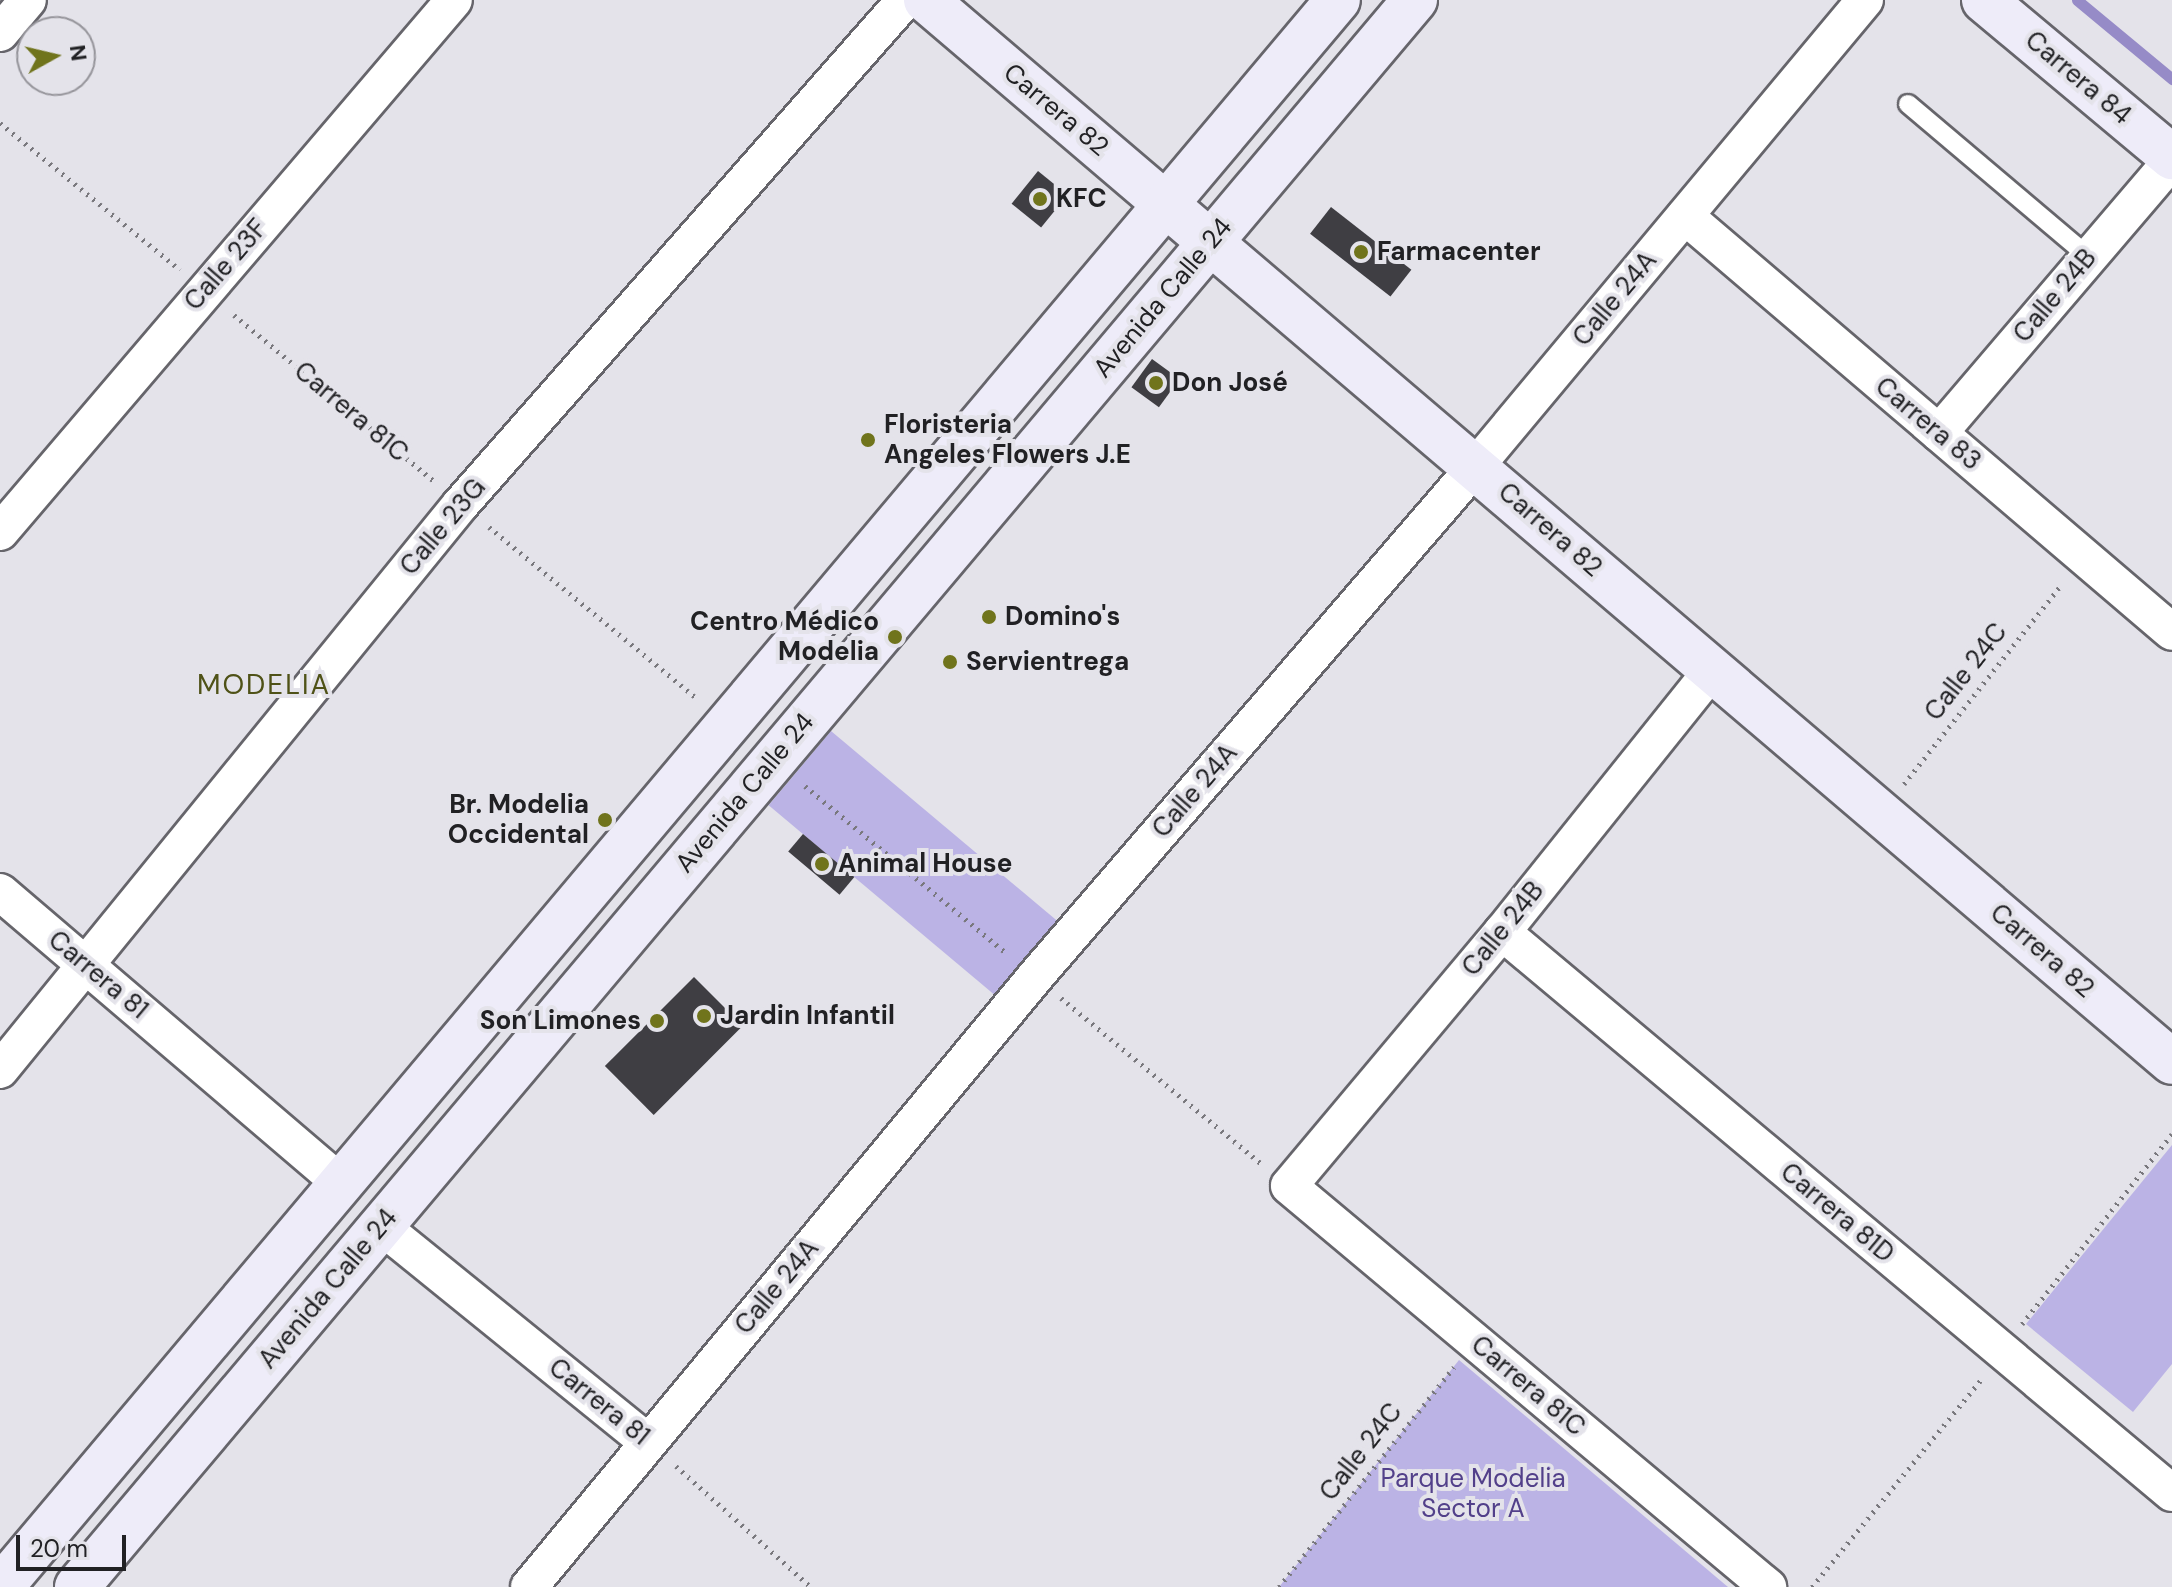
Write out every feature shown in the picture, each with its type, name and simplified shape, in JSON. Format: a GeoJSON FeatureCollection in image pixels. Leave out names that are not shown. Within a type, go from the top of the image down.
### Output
{"type":"FeatureCollection","features":[{"type":"Feature","properties":{"kind":"main road","name":"Carrera 82"},"geometry":{"type":"LineString","coordinates":[[926,0],[2172,1062]]}},
{"type":"Feature","properties":{"kind":"main road"},"geometry":{"type":"LineString","coordinates":[[1,1587],[1338,0]]}},
{"type":"Feature","properties":{"kind":"main road","name":"Avenida Calle 24"},"geometry":{"type":"LineString","coordinates":[[77,1587],[1415,0]]}},
{"type":"Feature","properties":{"kind":"main road","name":"Carrera 84"},"geometry":{"type":"LineString","coordinates":[[1984,0],[2172,158]]}},
{"type":"Feature","properties":{"kind":"street"},"geometry":{"type":"LineString","coordinates":[[0,33],[28,0]]}},
{"type":"Feature","properties":{"kind":"street","name":"Calle 23F"},"geometry":{"type":"LineString","coordinates":[[0,532],[454,0]]}},
{"type":"Feature","properties":{"kind":"street","name":"Calle 23G"},"geometry":{"type":"LineString","coordinates":[[0,1070],[88,966],[461,504],[905,0]]}},
{"type":"Feature","properties":{"kind":"street","name":"Calle 24A"},"geometry":{"type":"LineString","coordinates":[[529,1587],[1035,977],[1476,466],[1865,0]]}},
{"type":"Feature","properties":{"kind":"street","name":"Calle 24B"},"geometry":{"type":"LineString","coordinates":[[1939,433],[2172,158]]}},
{"type":"Feature","properties":{"kind":"street","name":"Carrera 83"},"geometry":{"type":"LineString","coordinates":[[1685,216],[2172,632]]}},
{"type":"Feature","properties":{"kind":"street","name":"Calle 24B"},"geometry":{"type":"LineString","coordinates":[[1289,1186],[1502,932],[1713,669]]}},
{"type":"Feature","properties":{"kind":"street","name":"Carrera 81"},"geometry":{"type":"LineString","coordinates":[[0,892],[341,1183]]}},
{"type":"Feature","properties":{"kind":"street","name":"Carrera 81D"},"geometry":{"type":"LineString","coordinates":[[1502,932],[2172,1493]]}},
{"type":"Feature","properties":{"kind":"street","name":"Carrera 81C"},"geometry":{"type":"LineString","coordinates":[[1289,1186],[1768,1587]]}},
{"type":"Feature","properties":{"kind":"street","name":"Carrera 81"},"geometry":{"type":"LineString","coordinates":[[381,1226],[648,1442]]}},
{"type":"Feature","properties":{"kind":"lane"},"geometry":{"type":"LineString","coordinates":[[1908,104],[2089,257]]}},
{"type":"Feature","properties":{"kind":"path","name":"Carrera 81C"},"geometry":{"type":"LineString","coordinates":[[0,123],[701,702]]}},
{"type":"Feature","properties":{"kind":"path","name":"Calle 24C"},"geometry":{"type":"LineString","coordinates":[[1881,813],[2084,557]]}},
{"type":"Feature","properties":{"kind":"path","name":"Calle 24C"},"geometry":{"type":"LineString","coordinates":[[1279,1587],[1474,1341]]}},
{"type":"Feature","properties":{"kind":"path","name":"Carrera 81"},"geometry":{"type":"LineString","coordinates":[[648,1442],[811,1587]]}},
{"type":"Feature","properties":{"kind":"green space"},"geometry":{"type":"Polygon","coordinates":[[[831,731],[1065,928],[1003,1002],[769,805],[831,731]]]}},
{"type":"Feature","properties":{"kind":"green space"},"geometry":{"type":"Polygon","coordinates":[[[2172,1145],[2172,1364],[2133,1412],[2026,1324],[2172,1145]]]}},
{"type":"Feature","properties":{"kind":"green space","name":"Parque Modelia Sector A"},"geometry":{"type":"Polygon","coordinates":[[[1459,1360],[1728,1587],[1279,1587],[1459,1360]]]}},
{"type":"Feature","properties":{"kind":"building","name":"KFC"},"geometry":{"type":"Polygon","coordinates":[[[1038,171],[1068,195],[1041,228],[1012,204],[1038,171]]]}},
{"type":"Feature","properties":{"kind":"building","name":"Farmacenter"},"geometry":{"type":"Polygon","coordinates":[[[1331,207],[1411,270],[1390,297],[1310,234],[1331,207]]]}},
{"type":"Feature","properties":{"kind":"building","name":"Don José"},"geometry":{"type":"Polygon","coordinates":[[[1152,359],[1180,379],[1159,407],[1131,387],[1152,359]]]}},
{"type":"Feature","properties":{"kind":"building","name":"Animal House"},"geometry":{"type":"Polygon","coordinates":[[[803,834],[854,877],[840,895],[788,852],[803,834]]]}},
{"type":"Feature","properties":{"kind":"building"},"geometry":{"type":"Polygon","coordinates":[[[694,977],[743,1026],[654,1115],[605,1066],[694,977]]]}},
{"type":"Feature","properties":{"kind":"waterway"},"geometry":{"type":"LineString","coordinates":[[2077,0],[2172,79]]}},
{"type":"Feature","properties":{"kind":"place","name":"KFC"},"geometry":{"type":"Point","coordinates":[1040,199]}},
{"type":"Feature","properties":{"kind":"place","name":"Farmacenter"},"geometry":{"type":"Point","coordinates":[1361,252]}},
{"type":"Feature","properties":{"kind":"place","name":"Don José"},"geometry":{"type":"Point","coordinates":[1156,383]}},
{"type":"Feature","properties":{"kind":"place","name":"Floristeria Angeles Flowers J.E"},"geometry":{"type":"Point","coordinates":[868,440]}},
{"type":"Feature","properties":{"kind":"place","name":"Domino's"},"geometry":{"type":"Point","coordinates":[989,617]}},
{"type":"Feature","properties":{"kind":"place","name":"Centro Médico Modelia"},"geometry":{"type":"Point","coordinates":[895,637]}},
{"type":"Feature","properties":{"kind":"place","name":"Servientrega"},"geometry":{"type":"Point","coordinates":[950,662]}},
{"type":"Feature","properties":{"kind":"place","name":"Br. Modelia Occidental"},"geometry":{"type":"Point","coordinates":[605,820]}},
{"type":"Feature","properties":{"kind":"place","name":"Animal House"},"geometry":{"type":"Point","coordinates":[822,864]}},
{"type":"Feature","properties":{"kind":"place","name":"Jardin Infantil"},"geometry":{"type":"Point","coordinates":[704,1016]}},
{"type":"Feature","properties":{"kind":"place","name":"Son Limones"},"geometry":{"type":"Point","coordinates":[657,1021]}},
{"type":"Feature","properties":{"kind":"district","name":"MODELIA"},"geometry":{"type":"Point","coordinates":[264,685]}}]}
